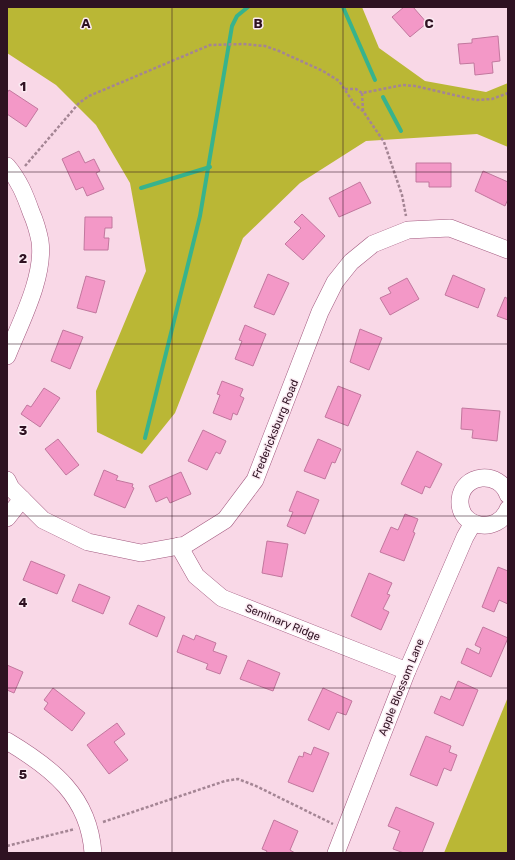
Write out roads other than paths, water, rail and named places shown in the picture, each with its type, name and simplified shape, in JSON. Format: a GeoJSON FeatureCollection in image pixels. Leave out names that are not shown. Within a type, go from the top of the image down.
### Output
{"type":"FeatureCollection","features":[{"type":"Feature","properties":{"kind":"street"},"geometry":{"type":"LineString","coordinates":[[7,356],[33,292],[39,265],[40,242],[25,193],[11,171]]}},
{"type":"Feature","properties":{"kind":"street","name":"Fredericksburg Road"},"geometry":{"type":"LineString","coordinates":[[7,480],[11,488],[43,520],[88,542],[142,553],[184,545],[225,520],[255,480],[320,312],[335,282],[351,262],[373,244],[408,230],[450,228],[508,250]]}},
{"type":"Feature","properties":{"kind":"street"},"geometry":{"type":"LineString","coordinates":[[508,495],[503,486],[493,479],[480,478],[468,483],[464,488],[460,501],[464,514],[473,523],[485,526],[496,523],[505,515],[508,509]]}},
{"type":"Feature","properties":{"kind":"street"},"geometry":{"type":"LineString","coordinates":[[7,518],[22,499]]}},
{"type":"Feature","properties":{"kind":"street","name":"Apple Blossom Lane"},"geometry":{"type":"LineString","coordinates":[[339,845],[407,671],[465,537],[473,523]]}},
{"type":"Feature","properties":{"kind":"street","name":"Seminary Ridge"},"geometry":{"type":"LineString","coordinates":[[179,546],[196,576],[222,598],[407,671]]}},
{"type":"Feature","properties":{"kind":"street"},"geometry":{"type":"LineString","coordinates":[[7,741],[38,760],[65,783],[79,804],[89,826],[92,835],[94,853]]}},
{"type":"Feature","properties":{"kind":"waterway"},"geometry":{"type":"LineString","coordinates":[[145,438],[200,216],[232,26],[237,16],[248,7]]}},
{"type":"Feature","properties":{"kind":"waterway"},"geometry":{"type":"LineString","coordinates":[[343,7],[375,80]]}},
{"type":"Feature","properties":{"kind":"waterway"},"geometry":{"type":"LineString","coordinates":[[383,97],[401,131]]}},
{"type":"Feature","properties":{"kind":"waterway"},"geometry":{"type":"LineString","coordinates":[[141,188],[210,167]]}}]}
